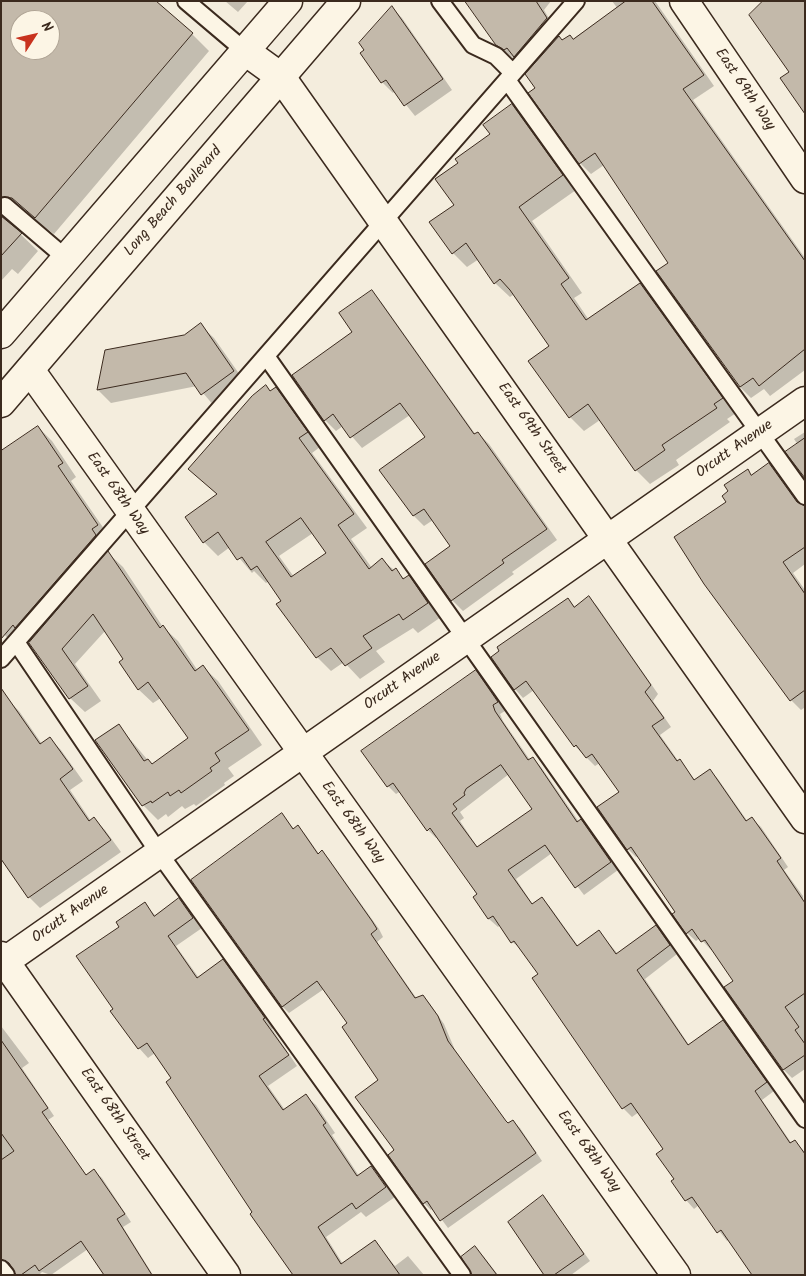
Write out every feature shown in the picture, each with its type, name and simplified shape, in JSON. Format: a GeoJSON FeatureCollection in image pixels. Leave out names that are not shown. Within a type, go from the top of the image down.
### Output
{"type":"FeatureCollection","features":[{"type":"Feature","properties":{"kind":"street"},"geometry":{"type":"LineString","coordinates":[[1,334],[288,1]]}},
{"type":"Feature","properties":{"kind":"street","name":"Long Beach Boulevard"},"geometry":{"type":"LineString","coordinates":[[1,403],[346,1]]}},
{"type":"Feature","properties":{"kind":"street","name":"East 69th Way"},"geometry":{"type":"LineString","coordinates":[[684,1],[805,179]]}},
{"type":"Feature","properties":{"kind":"street","name":"East 69th Street"},"geometry":{"type":"LineString","coordinates":[[245,51],[282,77],[805,819]]}},
{"type":"Feature","properties":{"kind":"street","name":"East 68th Way"},"geometry":{"type":"LineString","coordinates":[[30,370],[676,1275]]}},
{"type":"Feature","properties":{"kind":"street","name":"Orcutt Avenue"},"geometry":{"type":"LineString","coordinates":[[2,960],[159,853],[805,401]]}},
{"type":"Feature","properties":{"kind":"street","name":"East 68th Street"},"geometry":{"type":"LineString","coordinates":[[2,960],[226,1275]]}},
{"type":"Feature","properties":{"kind":"lane"},"geometry":{"type":"LineString","coordinates":[[186,1],[245,51]]}},
{"type":"Feature","properties":{"kind":"lane"},"geometry":{"type":"LineString","coordinates":[[440,1],[473,45],[496,56],[805,496]]}},
{"type":"Feature","properties":{"kind":"lane"},"geometry":{"type":"LineString","coordinates":[[1,659],[576,1]]}},
{"type":"Feature","properties":{"kind":"lane"},"geometry":{"type":"LineString","coordinates":[[5,206],[67,258]]}},
{"type":"Feature","properties":{"kind":"lane"},"geometry":{"type":"LineString","coordinates":[[266,356],[805,1119]]}},
{"type":"Feature","properties":{"kind":"lane"},"geometry":{"type":"LineString","coordinates":[[16,642],[159,853],[462,1275]]}},
{"type":"Feature","properties":{"kind":"lane"},"geometry":{"type":"LineString","coordinates":[[1,1269],[6,1275]]}},
{"type":"Feature","properties":{"kind":"building"},"geometry":{"type":"Polygon","coordinates":[[[1,1],[156,1],[193,33],[35,218],[12,198],[1,197],[1,1]]]}},
{"type":"Feature","properties":{"kind":"building"},"geometry":{"type":"Polygon","coordinates":[[[465,1],[536,1],[547,18],[514,57],[507,48],[504,50],[496,45],[465,1]]]}},
{"type":"Feature","properties":{"kind":"building"},"geometry":{"type":"Polygon","coordinates":[[[626,1],[652,1],[704,75],[683,89],[805,261],[805,349],[759,386],[753,378],[740,387],[656,271],[668,263],[595,153],[579,164],[528,93],[535,88],[525,74],[559,36],[562,40],[570,35],[573,39],[626,1]]]}},
{"type":"Feature","properties":{"kind":"building"},"geometry":{"type":"Polygon","coordinates":[[[763,1],[805,1],[805,114],[780,78],[789,72],[749,15],[763,1]]]}},
{"type":"Feature","properties":{"kind":"building"},"geometry":{"type":"Polygon","coordinates":[[[392,6],[443,79],[404,106],[386,80],[381,83],[360,53],[364,50],[359,43],[392,6]]]}},
{"type":"Feature","properties":{"kind":"building"},"geometry":{"type":"Polygon","coordinates":[[[512,104],[563,175],[519,207],[569,278],[561,284],[586,320],[640,283],[723,398],[714,404],[717,408],[662,445],[665,450],[635,471],[588,404],[569,418],[528,361],[549,346],[510,290],[500,279],[494,284],[466,243],[452,254],[429,222],[454,205],[435,179],[458,163],[455,159],[490,134],[483,125],[512,104]]]}},
{"type":"Feature","properties":{"kind":"building"},"geometry":{"type":"Polygon","coordinates":[[[1,216],[22,233],[1,256],[1,216]]]}},
{"type":"Feature","properties":{"kind":"building"},"geometry":{"type":"Polygon","coordinates":[[[372,290],[474,434],[478,432],[547,529],[502,560],[504,563],[451,601],[425,564],[450,546],[424,509],[413,516],[379,470],[425,437],[400,403],[350,438],[333,414],[324,421],[292,375],[352,332],[339,313],[372,290]]]}},
{"type":"Feature","properties":{"kind":"building"},"geometry":{"type":"Polygon","coordinates":[[[201,323],[234,371],[201,395],[186,373],[97,390],[105,350],[184,335],[201,323]]]}},
{"type":"Feature","properties":{"kind":"building"},"geometry":{"type":"Polygon","coordinates":[[[266,385],[270,391],[276,387],[308,432],[299,438],[354,514],[338,525],[369,569],[382,558],[392,571],[396,568],[403,579],[409,575],[428,603],[403,620],[399,614],[363,636],[372,648],[345,666],[331,648],[316,658],[276,604],[281,601],[257,566],[251,570],[242,557],[237,560],[218,532],[203,543],[185,517],[217,494],[188,469],[252,396],[266,385]],[[301,518],[266,542],[291,577],[326,553],[301,518]]]}},
{"type":"Feature","properties":{"kind":"building"},"geometry":{"type":"Polygon","coordinates":[[[38,426],[63,463],[58,466],[98,525],[92,529],[96,535],[15,628],[13,625],[1,639],[1,451],[38,426]]]}},
{"type":"Feature","properties":{"kind":"building"},"geometry":{"type":"Polygon","coordinates":[[[805,438],[805,478],[785,452],[805,438]]]}},
{"type":"Feature","properties":{"kind":"building"},"geometry":{"type":"Polygon","coordinates":[[[769,463],[797,502],[805,506],[805,547],[783,562],[805,594],[805,690],[790,701],[704,584],[674,537],[726,502],[722,496],[728,491],[724,485],[748,469],[751,475],[769,463]]]}},
{"type":"Feature","properties":{"kind":"building"},"geometry":{"type":"Polygon","coordinates":[[[108,551],[160,628],[163,625],[195,671],[203,665],[249,730],[215,753],[220,761],[210,768],[212,771],[181,793],[179,790],[170,796],[168,792],[152,803],[151,801],[142,806],[95,740],[119,724],[144,761],[148,759],[152,764],[188,738],[148,682],[138,690],[119,662],[123,659],[93,614],[62,649],[88,686],[69,699],[29,643],[108,551]]]}},
{"type":"Feature","properties":{"kind":"building"},"geometry":{"type":"Polygon","coordinates":[[[589,596],[651,685],[645,692],[664,718],[652,726],[677,761],[680,759],[694,780],[710,769],[746,821],[752,817],[781,858],[777,861],[805,903],[805,993],[785,1007],[799,1027],[795,1030],[805,1044],[805,1055],[783,1070],[724,987],[733,981],[705,940],[701,942],[692,929],[686,934],[672,914],[675,912],[631,847],[627,850],[597,807],[619,792],[592,754],[586,758],[576,745],[574,747],[526,681],[514,690],[491,657],[499,651],[497,647],[568,598],[574,607],[589,596]]]}},
{"type":"Feature","properties":{"kind":"building"},"geometry":{"type":"Polygon","coordinates":[[[476,670],[498,702],[493,705],[495,711],[528,760],[533,757],[577,822],[581,819],[611,862],[575,888],[545,845],[508,870],[532,904],[542,897],[577,946],[599,930],[616,954],[656,925],[670,945],[637,970],[688,1045],[723,1020],[767,1082],[755,1091],[790,1143],[795,1140],[805,1154],[805,1275],[752,1275],[721,1230],[717,1233],[692,1197],[685,1201],[671,1181],[674,1179],[656,1154],[663,1149],[631,1103],[622,1109],[532,978],[538,974],[514,941],[511,943],[493,916],[488,919],[473,897],[477,894],[430,828],[427,831],[393,783],[387,787],[361,751],[476,670]],[[501,765],[466,789],[465,795],[453,804],[457,809],[452,813],[477,847],[532,809],[501,765]]]}},
{"type":"Feature","properties":{"kind":"building"},"geometry":{"type":"Polygon","coordinates":[[[1,688],[40,744],[50,737],[73,769],[60,779],[89,821],[94,817],[111,840],[28,898],[1,859],[1,688]]]}},
{"type":"Feature","properties":{"kind":"building"},"geometry":{"type":"Polygon","coordinates":[[[282,813],[293,829],[298,825],[318,854],[322,850],[372,921],[377,929],[371,934],[415,998],[423,995],[438,1016],[448,1041],[506,1121],[508,1123],[513,1120],[536,1153],[440,1221],[427,1201],[423,1204],[388,1155],[394,1150],[355,1097],[378,1080],[342,1027],[347,1023],[317,981],[282,1007],[191,880],[282,813]]]}},
{"type":"Feature","properties":{"kind":"building"},"geometry":{"type":"Polygon","coordinates":[[[179,898],[193,918],[168,936],[197,978],[223,959],[289,1055],[259,1076],[283,1110],[306,1094],[326,1123],[323,1125],[357,1176],[371,1166],[386,1187],[356,1209],[352,1203],[318,1227],[341,1264],[375,1240],[400,1275],[293,1275],[250,1214],[252,1212],[166,1082],[171,1078],[147,1043],[138,1049],[110,1011],[113,1009],[76,956],[119,927],[116,922],[145,902],[154,916],[179,898]]]}},
{"type":"Feature","properties":{"kind":"building"},"geometry":{"type":"Polygon","coordinates":[[[1,1040],[48,1108],[42,1112],[86,1175],[94,1169],[125,1214],[117,1219],[152,1275],[104,1275],[81,1241],[39,1271],[35,1265],[21,1275],[16,1275],[9,1263],[1,1259],[1,1160],[14,1151],[1,1133],[1,1040]]]}},
{"type":"Feature","properties":{"kind":"building"},"geometry":{"type":"Polygon","coordinates":[[[543,1195],[584,1254],[554,1275],[544,1275],[508,1222],[543,1195]]]}},
{"type":"Feature","properties":{"kind":"building"},"geometry":{"type":"Polygon","coordinates":[[[475,1246],[497,1275],[472,1275],[461,1257],[475,1246]]]}}]}
